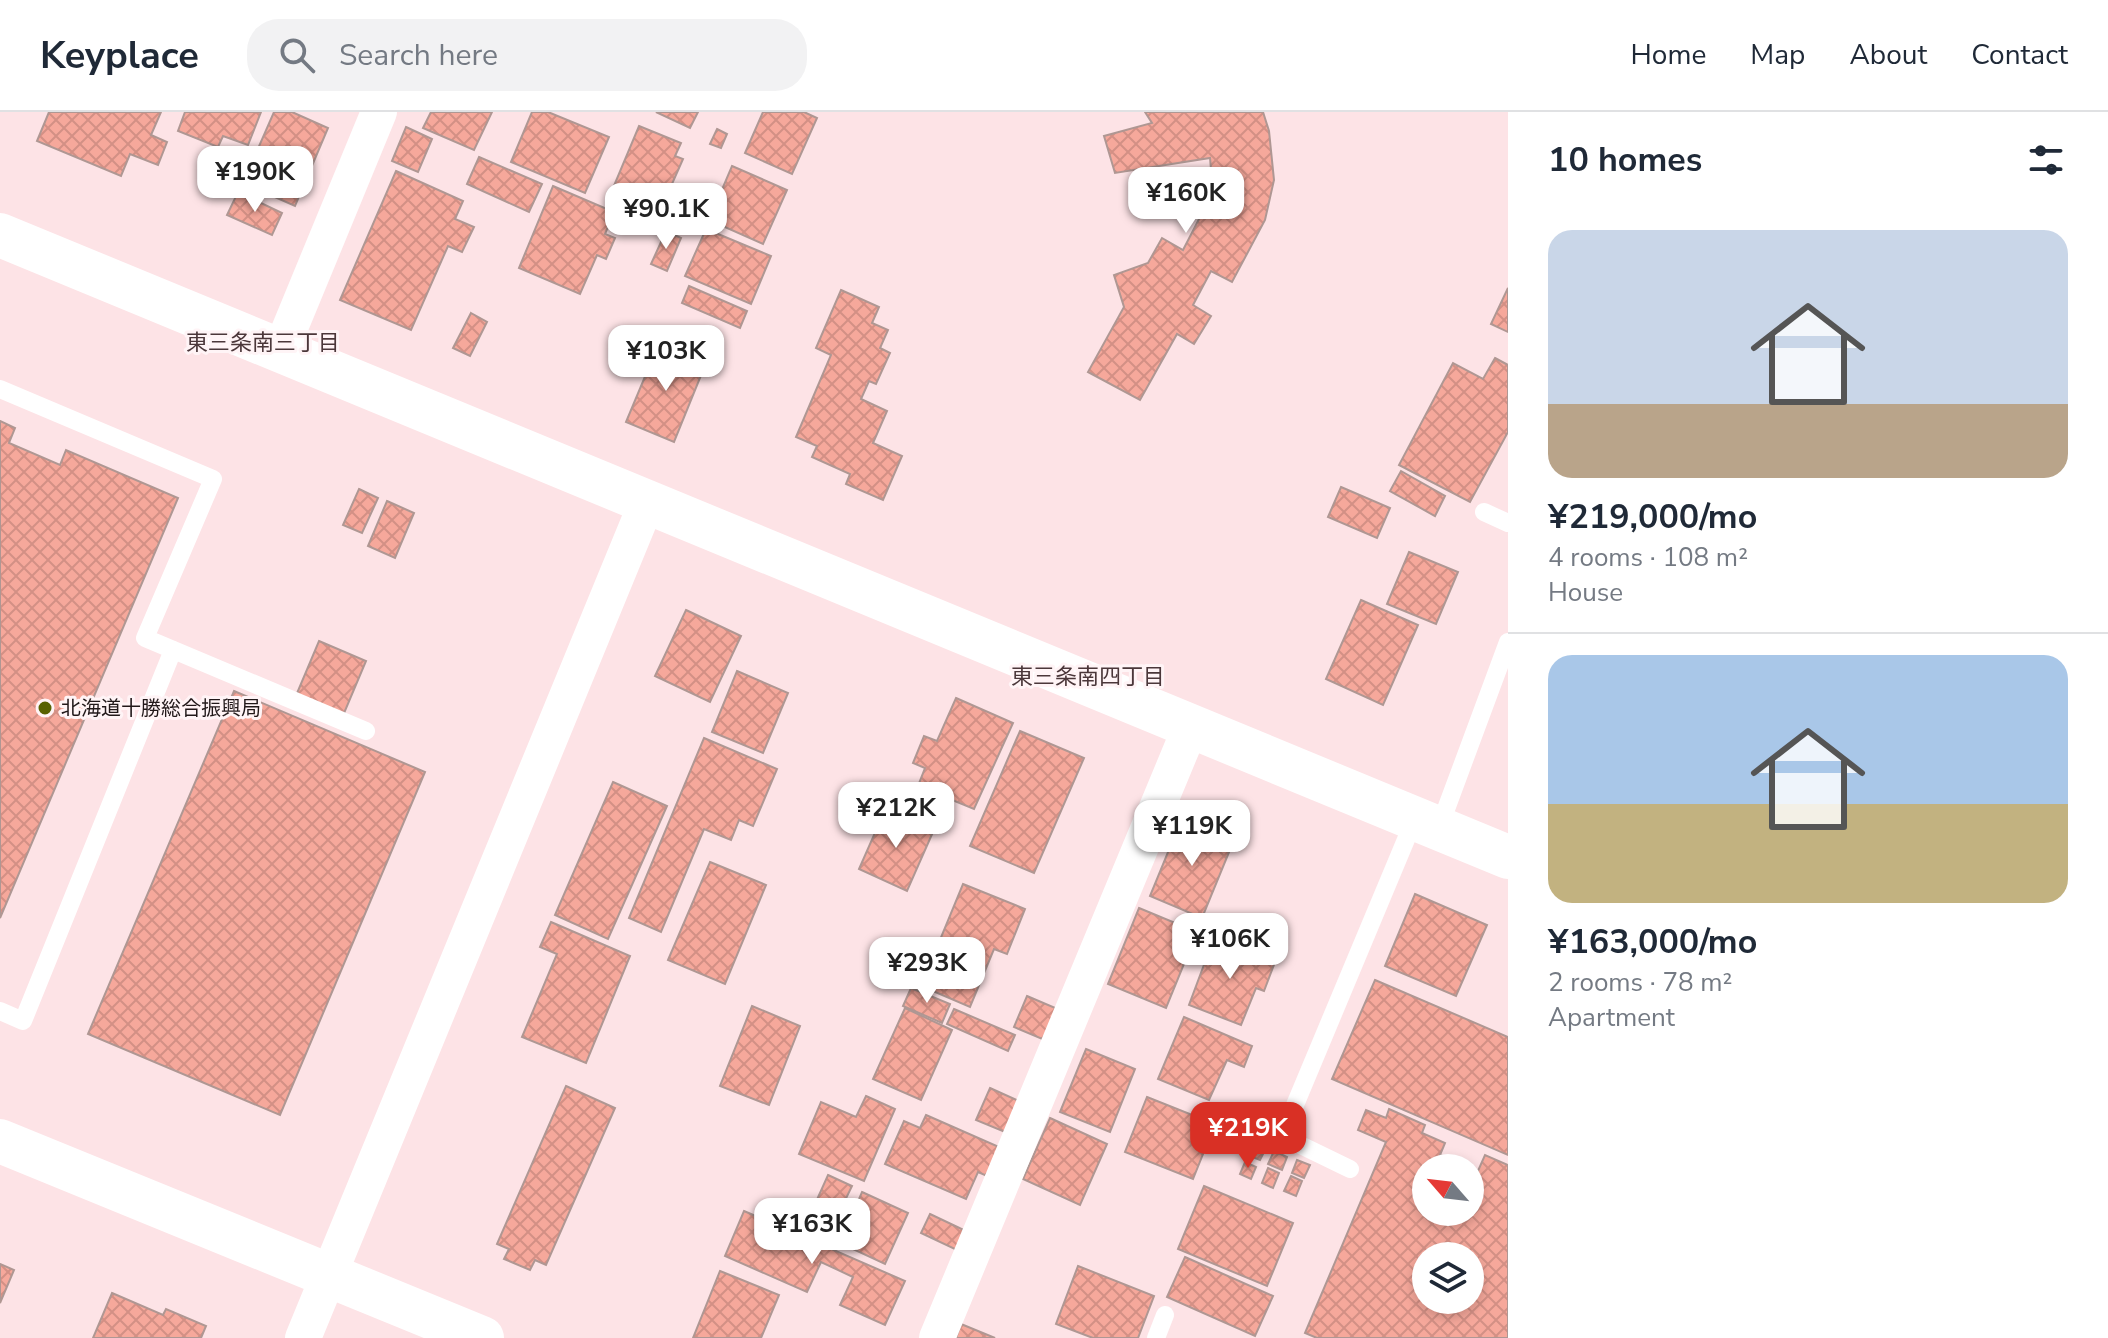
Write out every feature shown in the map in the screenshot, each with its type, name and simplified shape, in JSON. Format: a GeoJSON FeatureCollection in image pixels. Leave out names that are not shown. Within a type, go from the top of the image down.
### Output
{"type":"FeatureCollection","features":[{"type":"Feature","properties":{"kind":"street"},"geometry":{"type":"LineString","coordinates":[[280,352],[379,112]]}},
{"type":"Feature","properties":{"kind":"street"},"geometry":{"type":"LineString","coordinates":[[0,235],[1508,857]]}},
{"type":"Feature","properties":{"kind":"street"},"geometry":{"type":"LineString","coordinates":[[303,1338],[647,502]]}},
{"type":"Feature","properties":{"kind":"street"},"geometry":{"type":"LineString","coordinates":[[937,1338],[1191,726]]}},
{"type":"Feature","properties":{"kind":"street"},"geometry":{"type":"LineString","coordinates":[[0,1141],[482,1338]]}},
{"type":"Feature","properties":{"kind":"lane"},"geometry":{"type":"LineString","coordinates":[[0,389],[213,479],[145,638],[366,731]]}},
{"type":"Feature","properties":{"kind":"lane"},"geometry":{"type":"LineString","coordinates":[[1484,512],[1508,523]]}},
{"type":"Feature","properties":{"kind":"lane"},"geometry":{"type":"LineString","coordinates":[[1350,1169],[1282,1136],[1508,642]]}},
{"type":"Feature","properties":{"kind":"lane"},"geometry":{"type":"LineString","coordinates":[[0,1011],[23,1021],[173,650]]}},
{"type":"Feature","properties":{"kind":"lane"},"geometry":{"type":"LineString","coordinates":[[1156,1338],[1165,1315]]}},
{"type":"Feature","properties":{"kind":"building"},"geometry":{"type":"Polygon","coordinates":[[[49,112],[161,112],[151,135],[167,142],[158,165],[130,154],[121,176],[37,141],[49,112]]]}},
{"type":"Feature","properties":{"kind":"building"},"geometry":{"type":"Polygon","coordinates":[[[185,112],[261,112],[248,145],[223,136],[218,147],[178,131],[185,112]]]}},
{"type":"Feature","properties":{"kind":"building"},"geometry":{"type":"Polygon","coordinates":[[[274,112],[292,112],[328,128],[295,206],[243,183],[274,112]]]}},
{"type":"Feature","properties":{"kind":"building"},"geometry":{"type":"Polygon","coordinates":[[[431,112],[492,112],[474,150],[423,128],[431,112]]]}},
{"type":"Feature","properties":{"kind":"building"},"geometry":{"type":"Polygon","coordinates":[[[532,112],[548,112],[609,137],[585,193],[511,162],[532,112]]]}},
{"type":"Feature","properties":{"kind":"building"},"geometry":{"type":"Polygon","coordinates":[[[656,112],[698,112],[690,128],[656,112]]]}},
{"type":"Feature","properties":{"kind":"building"},"geometry":{"type":"Polygon","coordinates":[[[763,112],[804,112],[817,118],[792,174],[745,153],[763,112]]]}},
{"type":"Feature","properties":{"kind":"building"},"geometry":{"type":"Polygon","coordinates":[[[1145,112],[1263,112],[1269,131],[1274,180],[1265,220],[1232,282],[1211,271],[1193,305],[1211,316],[1194,344],[1177,334],[1140,400],[1088,372],[1124,307],[1114,275],[1148,263],[1162,238],[1183,250],[1213,192],[1210,158],[1115,173],[1104,136],[1152,123],[1145,112]]]}},
{"type":"Feature","properties":{"kind":"building"},"geometry":{"type":"Polygon","coordinates":[[[639,126],[681,143],[675,156],[683,159],[661,209],[653,205],[648,217],[608,200],[639,126]]]}},
{"type":"Feature","properties":{"kind":"building"},"geometry":{"type":"Polygon","coordinates":[[[406,127],[432,139],[418,172],[392,161],[406,127]]]}},
{"type":"Feature","properties":{"kind":"building"},"geometry":{"type":"Polygon","coordinates":[[[717,129],[727,134],[721,148],[710,144],[717,129]]]}},
{"type":"Feature","properties":{"kind":"building"},"geometry":{"type":"Polygon","coordinates":[[[479,157],[542,184],[529,212],[467,184],[479,157]]]}},
{"type":"Feature","properties":{"kind":"building"},"geometry":{"type":"Polygon","coordinates":[[[732,166],[787,190],[763,244],[709,220],[732,166]]]}},
{"type":"Feature","properties":{"kind":"building"},"geometry":{"type":"Polygon","coordinates":[[[396,171],[463,201],[455,219],[474,227],[462,252],[448,246],[411,330],[340,300],[396,171]]]}},
{"type":"Feature","properties":{"kind":"building"},"geometry":{"type":"Polygon","coordinates":[[[553,186],[614,212],[605,234],[615,238],[606,259],[597,255],[580,294],[519,268],[553,186]]]}},
{"type":"Feature","properties":{"kind":"building"},"geometry":{"type":"Polygon","coordinates":[[[238,192],[282,213],[272,235],[227,215],[238,192]]]}},
{"type":"Feature","properties":{"kind":"building"},"geometry":{"type":"Polygon","coordinates":[[[706,229],[771,256],[751,304],[685,276],[706,229]]]}},
{"type":"Feature","properties":{"kind":"building"},"geometry":{"type":"Polygon","coordinates":[[[666,231],[681,238],[667,271],[651,264],[666,231]]]}},
{"type":"Feature","properties":{"kind":"building"},"geometry":{"type":"Polygon","coordinates":[[[689,286],[747,311],[740,328],[682,303],[689,286]]]}},
{"type":"Feature","properties":{"kind":"building"},"geometry":{"type":"Polygon","coordinates":[[[1508,288],[1508,332],[1491,324],[1508,288]]]}},
{"type":"Feature","properties":{"kind":"building"},"geometry":{"type":"Polygon","coordinates":[[[841,290],[879,307],[872,323],[888,330],[880,348],[890,353],[876,384],[869,381],[861,399],[887,411],[873,443],[902,456],[883,500],[846,484],[850,474],[812,457],[817,446],[796,437],[831,355],[816,348],[841,290]]]}},
{"type":"Feature","properties":{"kind":"building"},"geometry":{"type":"Polygon","coordinates":[[[471,313],[487,322],[470,356],[453,348],[471,313]]]}},
{"type":"Feature","properties":{"kind":"building"},"geometry":{"type":"Polygon","coordinates":[[[659,343],[706,363],[674,442],[626,422],[659,343]]]}},
{"type":"Feature","properties":{"kind":"building"},"geometry":{"type":"Polygon","coordinates":[[[1495,358],[1508,365],[1508,432],[1470,502],[1399,465],[1453,363],[1483,379],[1495,358]]]}},
{"type":"Feature","properties":{"kind":"building","name":"北海道十勝総合振興局"},"geometry":{"type":"Polygon","coordinates":[[[0,421],[15,428],[9,443],[60,465],[66,450],[178,498],[0,918],[0,421]]]}},
{"type":"Feature","properties":{"kind":"building"},"geometry":{"type":"Polygon","coordinates":[[[1401,471],[1445,496],[1435,516],[1390,491],[1401,471]]]}},
{"type":"Feature","properties":{"kind":"building"},"geometry":{"type":"Polygon","coordinates":[[[1341,487],[1390,508],[1377,538],[1328,517],[1341,487]]]}},
{"type":"Feature","properties":{"kind":"building"},"geometry":{"type":"Polygon","coordinates":[[[359,489],[378,498],[362,533],[343,525],[359,489]]]}},
{"type":"Feature","properties":{"kind":"building"},"geometry":{"type":"Polygon","coordinates":[[[387,501],[414,513],[395,558],[368,546],[387,501]]]}},
{"type":"Feature","properties":{"kind":"building"},"geometry":{"type":"Polygon","coordinates":[[[1409,552],[1458,572],[1436,624],[1387,604],[1409,552]]]}},
{"type":"Feature","properties":{"kind":"building"},"geometry":{"type":"Polygon","coordinates":[[[1361,600],[1418,625],[1383,705],[1326,679],[1361,600]]]}},
{"type":"Feature","properties":{"kind":"building"},"geometry":{"type":"Polygon","coordinates":[[[686,610],[741,636],[710,702],[655,676],[686,610]]]}},
{"type":"Feature","properties":{"kind":"building"},"geometry":{"type":"Polygon","coordinates":[[[319,641],[366,661],[342,718],[295,698],[319,641]]]}},
{"type":"Feature","properties":{"kind":"building"},"geometry":{"type":"Polygon","coordinates":[[[737,671],[788,693],[763,753],[712,732],[737,671]]]}},
{"type":"Feature","properties":{"kind":"building"},"geometry":{"type":"Polygon","coordinates":[[[234,691],[425,772],[280,1115],[88,1034],[234,691]]]}},
{"type":"Feature","properties":{"kind":"building"},"geometry":{"type":"Polygon","coordinates":[[[956,698],[1013,723],[974,809],[918,786],[925,768],[913,763],[924,736],[937,741],[956,698]]]}},
{"type":"Feature","properties":{"kind":"building"},"geometry":{"type":"Polygon","coordinates":[[[1020,731],[1084,758],[1034,873],[970,846],[1020,731]]]}},
{"type":"Feature","properties":{"kind":"building"},"geometry":{"type":"Polygon","coordinates":[[[704,738],[777,769],[753,826],[739,820],[731,840],[704,829],[661,932],[629,918],[704,738]]]}},
{"type":"Feature","properties":{"kind":"building"},"geometry":{"type":"Polygon","coordinates":[[[613,782],[667,806],[608,939],[555,915],[613,782]]]}},
{"type":"Feature","properties":{"kind":"building"},"geometry":{"type":"Polygon","coordinates":[[[885,810],[933,832],[907,891],[859,869],[885,810]]]}},
{"type":"Feature","properties":{"kind":"building"},"geometry":{"type":"Polygon","coordinates":[[[1182,818],[1234,840],[1202,918],[1150,896],[1182,818]]]}},
{"type":"Feature","properties":{"kind":"building"},"geometry":{"type":"Polygon","coordinates":[[[710,862],[766,885],[725,984],[668,960],[710,862]]]}},
{"type":"Feature","properties":{"kind":"building"},"geometry":{"type":"Polygon","coordinates":[[[963,884],[1025,909],[1007,954],[994,949],[970,1007],[921,986],[963,884]]]}},
{"type":"Feature","properties":{"kind":"building"},"geometry":{"type":"Polygon","coordinates":[[[1415,894],[1487,925],[1456,996],[1385,966],[1415,894]]]}},
{"type":"Feature","properties":{"kind":"building"},"geometry":{"type":"Polygon","coordinates":[[[1139,908],[1197,932],[1166,1008],[1108,984],[1139,908]]]}},
{"type":"Feature","properties":{"kind":"building"},"geometry":{"type":"Polygon","coordinates":[[[551,922],[630,956],[586,1063],[522,1037],[557,954],[540,947],[551,922]]]}},
{"type":"Feature","properties":{"kind":"building"},"geometry":{"type":"Polygon","coordinates":[[[1214,938],[1275,962],[1264,991],[1256,988],[1241,1025],[1189,1005],[1214,938]]]}},
{"type":"Feature","properties":{"kind":"building"},"geometry":{"type":"Polygon","coordinates":[[[1375,980],[1508,1037],[1508,1155],[1332,1079],[1375,980]]]}},
{"type":"Feature","properties":{"kind":"building"},"geometry":{"type":"Polygon","coordinates":[[[911,988],[950,1004],[942,1023],[903,1006],[911,988]]]}},
{"type":"Feature","properties":{"kind":"building"},"geometry":{"type":"Polygon","coordinates":[[[1027,996],[1060,1010],[1047,1041],[1014,1027],[1027,996]]]}},
{"type":"Feature","properties":{"kind":"building"},"geometry":{"type":"Polygon","coordinates":[[[752,1006],[800,1026],[769,1105],[720,1086],[752,1006]]]}},
{"type":"Feature","properties":{"kind":"building"},"geometry":{"type":"Polygon","coordinates":[[[905,1008],[952,1030],[921,1100],[873,1079],[905,1008]]]}},
{"type":"Feature","properties":{"kind":"building"},"geometry":{"type":"Polygon","coordinates":[[[954,1009],[1015,1035],[1008,1051],[947,1024],[954,1009]]]}},
{"type":"Feature","properties":{"kind":"building"},"geometry":{"type":"Polygon","coordinates":[[[1184,1017],[1252,1046],[1244,1067],[1227,1060],[1209,1100],[1158,1079],[1184,1017]]]}},
{"type":"Feature","properties":{"kind":"building"},"geometry":{"type":"Polygon","coordinates":[[[1086,1049],[1135,1069],[1110,1132],[1060,1112],[1086,1049]]]}},
{"type":"Feature","properties":{"kind":"building"},"geometry":{"type":"Polygon","coordinates":[[[566,1086],[615,1108],[546,1265],[535,1260],[530,1270],[504,1259],[509,1249],[497,1244],[566,1086]]]}},
{"type":"Feature","properties":{"kind":"building"},"geometry":{"type":"Polygon","coordinates":[[[990,1088],[1019,1101],[1005,1132],[976,1120],[990,1088]]]}},
{"type":"Feature","properties":{"kind":"building"},"geometry":{"type":"Polygon","coordinates":[[[866,1096],[895,1109],[864,1181],[799,1154],[821,1102],[856,1117],[866,1096]]]}},
{"type":"Feature","properties":{"kind":"building"},"geometry":{"type":"Polygon","coordinates":[[[1147,1097],[1215,1124],[1193,1179],[1125,1152],[1147,1097]]]}},
{"type":"Feature","properties":{"kind":"building"},"geometry":{"type":"Polygon","coordinates":[[[1389,1109],[1425,1125],[1422,1133],[1445,1143],[1440,1154],[1412,1154],[1412,1226],[1484,1226],[1484,1157],[1485,1155],[1508,1165],[1508,1338],[1317,1338],[1305,1333],[1386,1142],[1358,1130],[1366,1110],[1386,1118],[1389,1109]]]}},
{"type":"Feature","properties":{"kind":"building"},"geometry":{"type":"Polygon","coordinates":[[[926,1115],[999,1147],[987,1176],[978,1172],[966,1199],[885,1164],[904,1121],[920,1128],[926,1115]]]}},
{"type":"Feature","properties":{"kind":"building"},"geometry":{"type":"Polygon","coordinates":[[[1050,1118],[1107,1144],[1080,1205],[1023,1179],[1050,1118]]]}},
{"type":"Feature","properties":{"kind":"building"},"geometry":{"type":"Polygon","coordinates":[[[1252,1142],[1266,1148],[1260,1160],[1247,1155],[1252,1142]]]}},
{"type":"Feature","properties":{"kind":"building"},"geometry":{"type":"Polygon","coordinates":[[[1274,1151],[1287,1157],[1282,1170],[1268,1164],[1274,1151]]]}},
{"type":"Feature","properties":{"kind":"building"},"geometry":{"type":"Polygon","coordinates":[[[1297,1160],[1310,1165],[1304,1178],[1292,1173],[1297,1160]]]}},
{"type":"Feature","properties":{"kind":"building"},"geometry":{"type":"Polygon","coordinates":[[[1245,1162],[1256,1167],[1251,1179],[1240,1174],[1245,1162]]]}},
{"type":"Feature","properties":{"kind":"building"},"geometry":{"type":"Polygon","coordinates":[[[1268,1168],[1279,1173],[1273,1188],[1262,1183],[1268,1168]]]}},
{"type":"Feature","properties":{"kind":"building"},"geometry":{"type":"Polygon","coordinates":[[[828,1175],[852,1186],[838,1215],[815,1204],[828,1175]]]}},
{"type":"Feature","properties":{"kind":"building"},"geometry":{"type":"Polygon","coordinates":[[[1291,1176],[1302,1181],[1296,1196],[1284,1191],[1291,1176]]]}},
{"type":"Feature","properties":{"kind":"building"},"geometry":{"type":"Polygon","coordinates":[[[1204,1186],[1293,1223],[1267,1286],[1178,1249],[1204,1186]]]}},
{"type":"Feature","properties":{"kind":"building"},"geometry":{"type":"Polygon","coordinates":[[[862,1192],[908,1213],[885,1264],[840,1243],[862,1192]]]}},
{"type":"Feature","properties":{"kind":"building"},"geometry":{"type":"Polygon","coordinates":[[[744,1211],[905,1281],[885,1325],[840,1305],[853,1277],[821,1262],[807,1292],[725,1256],[744,1211]]]}},
{"type":"Feature","properties":{"kind":"building"},"geometry":{"type":"Polygon","coordinates":[[[930,1214],[968,1232],[959,1251],[921,1233],[930,1214]]]}},
{"type":"Feature","properties":{"kind":"building"},"geometry":{"type":"Polygon","coordinates":[[[1185,1257],[1273,1296],[1255,1336],[1167,1297],[1185,1257]]]}},
{"type":"Feature","properties":{"kind":"building"},"geometry":{"type":"Polygon","coordinates":[[[0,1264],[14,1270],[0,1303],[0,1264]]]}},
{"type":"Feature","properties":{"kind":"building"},"geometry":{"type":"Polygon","coordinates":[[[1078,1266],[1154,1296],[1138,1338],[1093,1338],[1056,1324],[1078,1266]]]}},
{"type":"Feature","properties":{"kind":"building"},"geometry":{"type":"Polygon","coordinates":[[[720,1271],[779,1295],[761,1338],[693,1338],[720,1271]]]}},
{"type":"Feature","properties":{"kind":"building"},"geometry":{"type":"Polygon","coordinates":[[[112,1293],[163,1315],[166,1309],[206,1326],[201,1338],[93,1338],[112,1293]]]}},
{"type":"Feature","properties":{"kind":"building"},"geometry":{"type":"Polygon","coordinates":[[[961,1324],[995,1338],[956,1338],[961,1324]]]}},
{"type":"Feature","properties":{"kind":"place","name":"北海道十勝総合振興局"},"geometry":{"type":"Point","coordinates":[45,708]}},
{"type":"Feature","properties":{"kind":"district","name":"東三条南三丁目"},"geometry":{"type":"Point","coordinates":[263,342]}},
{"type":"Feature","properties":{"kind":"district","name":"東三条南四丁目"},"geometry":{"type":"Point","coordinates":[1088,676]}}]}
